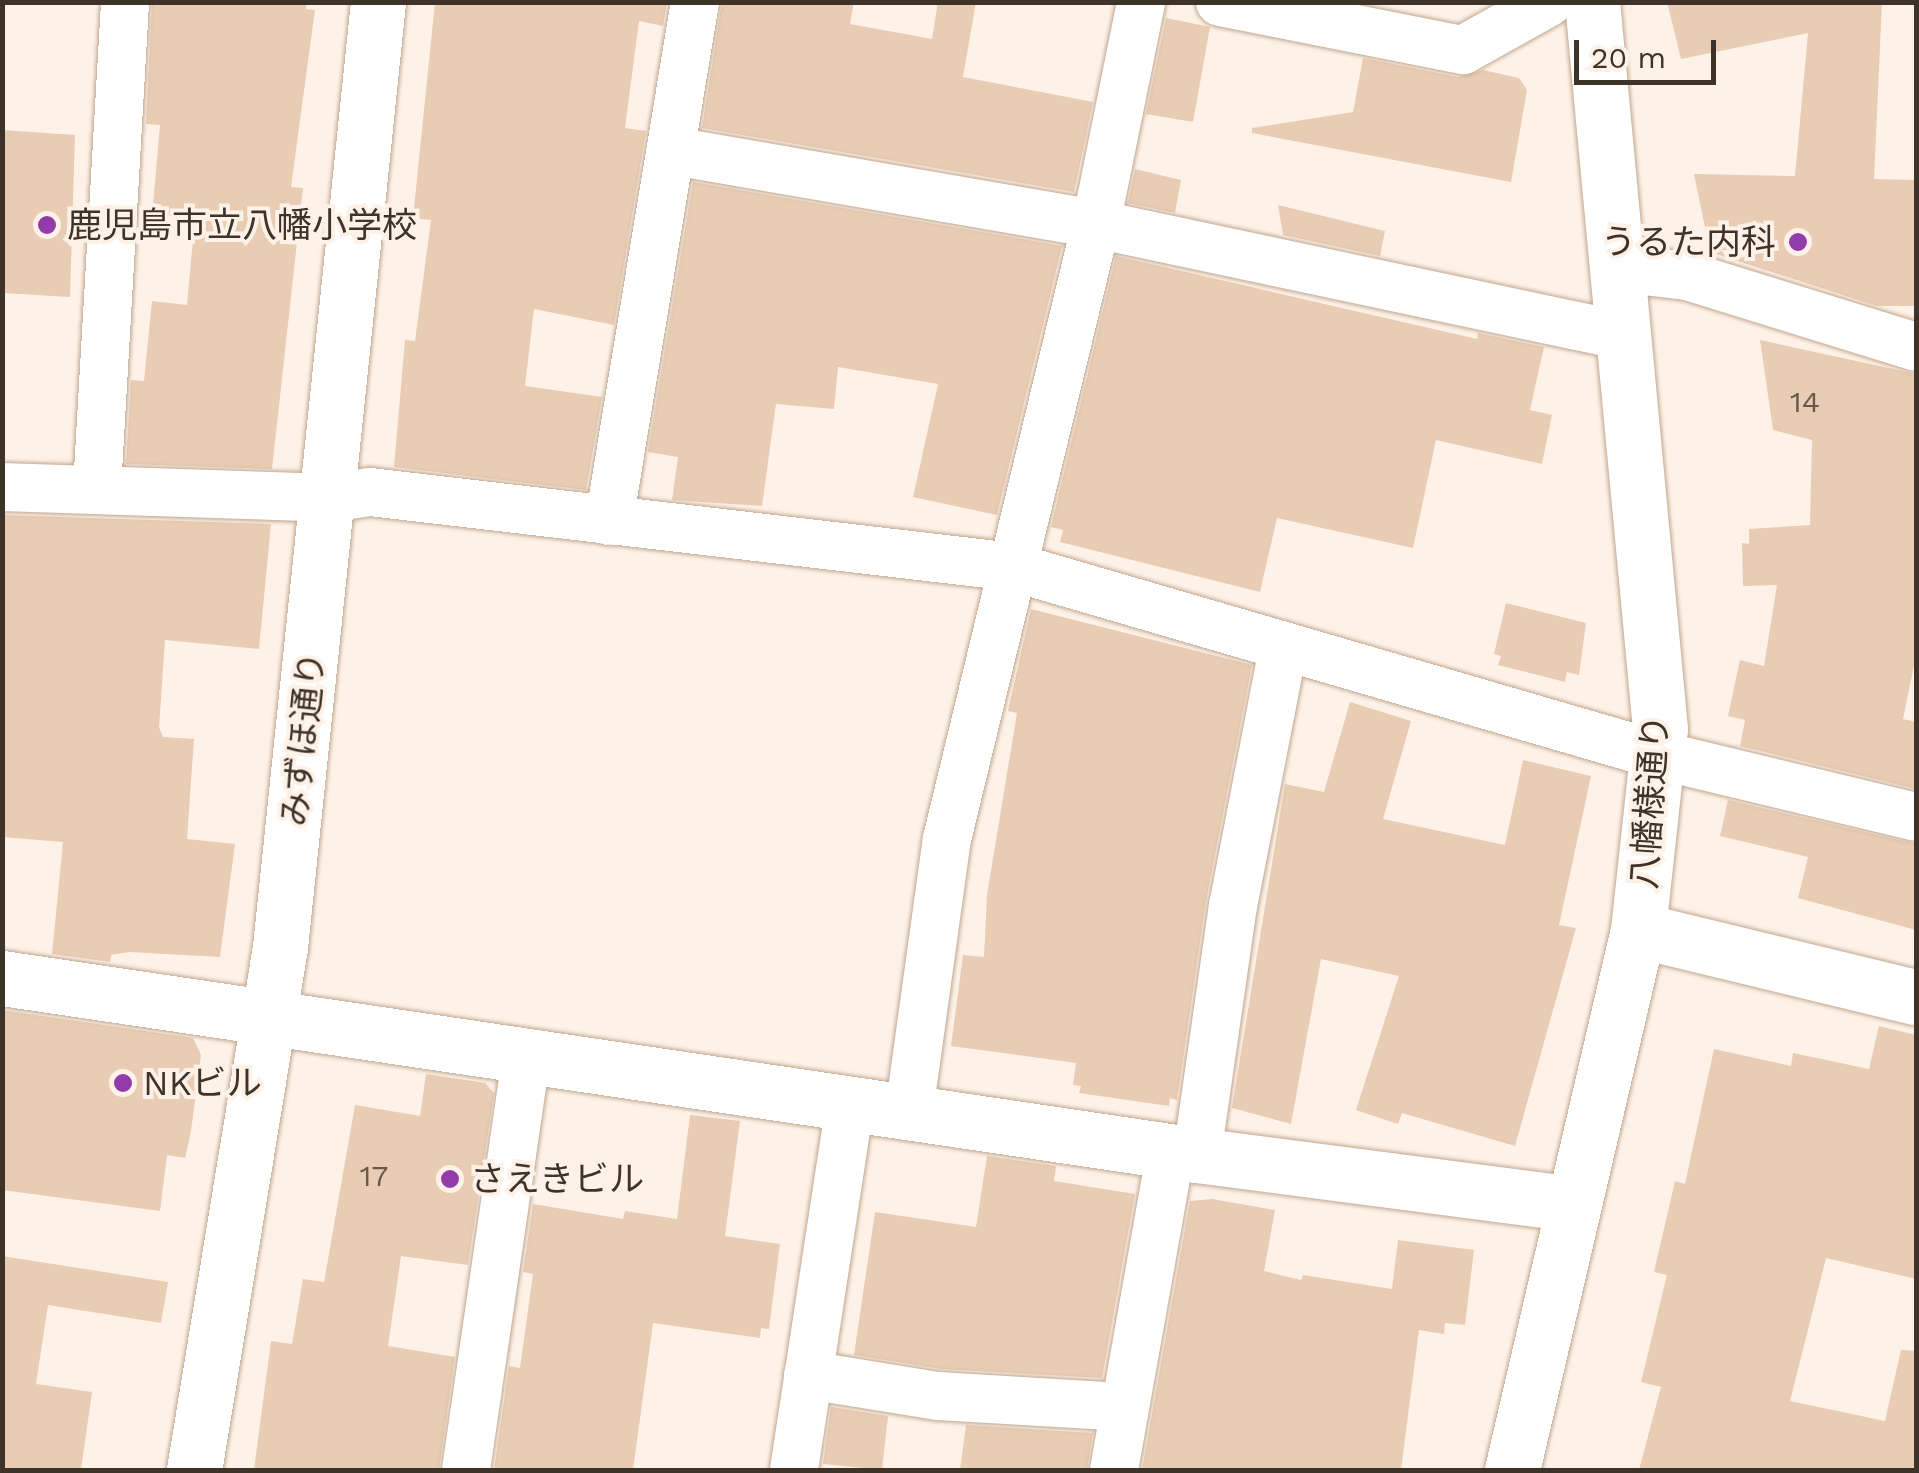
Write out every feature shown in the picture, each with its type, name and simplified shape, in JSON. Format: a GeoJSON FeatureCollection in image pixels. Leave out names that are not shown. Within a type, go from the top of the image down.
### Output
{"type":"FeatureCollection","features":[{"type":"Feature","properties":{"kind":"street"},"geometry":{"type":"LineString","coordinates":[[97,489],[125,2]]}},
{"type":"Feature","properties":{"kind":"street","name":"みずほ通り"},"geometry":{"type":"LineString","coordinates":[[194,1470],[270,1015],[330,498],[378,2]]}},
{"type":"Feature","properties":{"kind":"street"},"geometry":{"type":"LineString","coordinates":[[610,521],[695,2]]}},
{"type":"Feature","properties":{"kind":"street"},"geometry":{"type":"LineString","coordinates":[[910,1112],[947,839],[1096,224],[1141,2]]}},
{"type":"Feature","properties":{"kind":"street"},"geometry":{"type":"LineString","coordinates":[[1220,2],[1463,50],[1550,2]]}},
{"type":"Feature","properties":{"kind":"street","name":"八幡様通り"},"geometry":{"type":"LineString","coordinates":[[1512,1470],[1638,930],[1658,754],[1592,2]]}},
{"type":"Feature","properties":{"kind":"street"},"geometry":{"type":"LineString","coordinates":[[673,151],[1096,224],[1624,336]]}},
{"type":"Feature","properties":{"kind":"street"},"geometry":{"type":"LineString","coordinates":[[1618,268],[1687,276],[1916,347]]}},
{"type":"Feature","properties":{"kind":"street"},"geometry":{"type":"LineString","coordinates":[[2,487],[330,498],[370,492],[1014,567],[1658,754],[1916,818]]}},
{"type":"Feature","properties":{"kind":"street"},"geometry":{"type":"LineString","coordinates":[[1114,1470],[1122,1407],[1184,1153],[1283,648]]}},
{"type":"Feature","properties":{"kind":"street"},"geometry":{"type":"LineString","coordinates":[[1638,930],[1916,998]]}},
{"type":"Feature","properties":{"kind":"street"},"geometry":{"type":"LineString","coordinates":[[2,978],[1184,1153],[1573,1204]]}},
{"type":"Feature","properties":{"kind":"street"},"geometry":{"type":"LineString","coordinates":[[466,1470],[527,1054]]}},
{"type":"Feature","properties":{"kind":"street"},"geometry":{"type":"LineString","coordinates":[[794,1470],[850,1103]]}},
{"type":"Feature","properties":{"kind":"street"},"geometry":{"type":"LineString","coordinates":[[808,1376],[938,1396],[1122,1407]]}},
{"type":"Feature","properties":{"kind":"building"},"geometry":{"type":"Polygon","coordinates":[[[152,2],[306,2],[306,9],[315,10],[291,187],[303,188],[272,469],[126,464],[131,380],[144,381],[152,301],[187,305],[195,218],[161,215],[162,206],[153,205],[160,125],[146,124],[152,2]]]}},
{"type":"Feature","properties":{"kind":"building"},"geometry":{"type":"Polygon","coordinates":[[[435,2],[667,2],[663,26],[639,21],[625,128],[646,131],[614,325],[534,309],[525,386],[602,397],[586,490],[394,467],[405,340],[415,341],[431,220],[413,218],[435,2]]]}},
{"type":"Feature","properties":{"kind":"building"},"geometry":{"type":"Polygon","coordinates":[[[722,2],[854,2],[850,24],[932,39],[938,2],[976,2],[963,77],[1093,102],[1074,192],[702,128],[722,2]]]}},
{"type":"Feature","properties":{"kind":"building"},"geometry":{"type":"Polygon","coordinates":[[[1667,2],[1882,2],[1874,179],[1916,180],[1916,306],[1877,306],[1710,252],[1694,174],[1795,176],[1808,33],[1681,59],[1667,2]]]}},
{"type":"Feature","properties":{"kind":"building"},"geometry":{"type":"Polygon","coordinates":[[[1166,18],[1210,27],[1193,122],[1146,114],[1166,18]]]}},
{"type":"Feature","properties":{"kind":"building"},"geometry":{"type":"Polygon","coordinates":[[[1363,58],[1458,77],[1483,70],[1519,78],[1527,90],[1511,182],[1252,133],[1252,128],[1353,112],[1363,58]]]}},
{"type":"Feature","properties":{"kind":"building"},"geometry":{"type":"Polygon","coordinates":[[[2,130],[75,135],[70,297],[2,293],[2,130]]]}},
{"type":"Feature","properties":{"kind":"building"},"geometry":{"type":"Polygon","coordinates":[[[1135,169],[1181,180],[1175,213],[1128,203],[1135,169]]]}},
{"type":"Feature","properties":{"kind":"building"},"geometry":{"type":"Polygon","coordinates":[[[693,182],[1062,246],[997,515],[913,497],[938,384],[838,367],[834,409],[776,404],[762,506],[672,500],[678,457],[648,452],[693,182]]]}},
{"type":"Feature","properties":{"kind":"building"},"geometry":{"type":"Polygon","coordinates":[[[1278,205],[1385,231],[1380,256],[1283,235],[1278,205]]]}},
{"type":"Feature","properties":{"kind":"building"},"geometry":{"type":"Polygon","coordinates":[[[1116,256],[1477,339],[1478,333],[1544,347],[1530,410],[1552,415],[1542,464],[1436,440],[1413,548],[1277,518],[1260,592],[1060,542],[1063,530],[1051,527],[1116,256]]]}},
{"type":"Feature","properties":{"kind":"building"},"geometry":{"type":"Polygon","coordinates":[[[1760,340],[1916,374],[1916,656],[1903,719],[1916,722],[1916,789],[1740,746],[1745,720],[1728,716],[1740,660],[1764,666],[1777,585],[1743,586],[1742,543],[1749,544],[1749,529],[1810,525],[1812,440],[1773,430],[1760,340]]]}},
{"type":"Feature","properties":{"kind":"building"},"geometry":{"type":"Polygon","coordinates":[[[2,515],[271,524],[259,649],[165,640],[159,727],[163,737],[194,739],[187,839],[235,844],[220,957],[129,952],[111,955],[110,962],[52,954],[63,842],[2,837],[2,515]]]}},
{"type":"Feature","properties":{"kind":"building"},"geometry":{"type":"Polygon","coordinates":[[[1506,603],[1586,623],[1579,675],[1567,672],[1565,682],[1498,665],[1501,656],[1494,654],[1506,603]]]}},
{"type":"Feature","properties":{"kind":"building"},"geometry":{"type":"Polygon","coordinates":[[[1031,609],[1252,665],[1206,901],[1177,1100],[1170,1098],[1169,1106],[1079,1093],[1081,1086],[1073,1085],[1076,1063],[951,1046],[963,955],[984,957],[987,895],[1017,713],[1008,711],[1031,609]]]}},
{"type":"Feature","properties":{"kind":"building"},"geometry":{"type":"Polygon","coordinates":[[[1350,702],[1411,721],[1383,819],[1505,845],[1523,760],[1591,776],[1559,925],[1576,928],[1515,1146],[1402,1113],[1398,1124],[1356,1110],[1399,976],[1321,959],[1291,1124],[1232,1108],[1285,784],[1324,792],[1350,702]]]}},
{"type":"Feature","properties":{"kind":"building"},"geometry":{"type":"Polygon","coordinates":[[[1728,800],[1916,844],[1916,930],[1798,898],[1808,857],[1720,836],[1728,800]]]}},
{"type":"Feature","properties":{"kind":"building"},"geometry":{"type":"Polygon","coordinates":[[[2,1010],[193,1038],[201,1055],[191,1131],[185,1158],[167,1155],[160,1211],[2,1190],[2,1010]]]}},
{"type":"Feature","properties":{"kind":"building"},"geometry":{"type":"Polygon","coordinates":[[[1879,1026],[1916,1035],[1916,1279],[1826,1258],[1790,1401],[1885,1421],[1901,1350],[1916,1351],[1916,1470],[1639,1470],[1661,1387],[1641,1382],[1667,1275],[1654,1272],[1675,1181],[1685,1184],[1714,1049],[1791,1066],[1793,1053],[1869,1069],[1879,1026]]]}},
{"type":"Feature","properties":{"kind":"building"},"geometry":{"type":"Polygon","coordinates":[[[426,1074],[485,1083],[494,1093],[468,1265],[401,1256],[388,1346],[455,1357],[439,1470],[254,1470],[271,1341],[292,1344],[303,1279],[324,1282],[355,1105],[420,1116],[426,1074]]]}},
{"type":"Feature","properties":{"kind":"building"},"geometry":{"type":"Polygon","coordinates":[[[690,1115],[740,1121],[725,1236],[780,1244],[769,1329],[761,1328],[760,1338],[653,1323],[633,1470],[494,1470],[509,1366],[520,1368],[533,1274],[523,1272],[533,1204],[623,1219],[625,1211],[677,1219],[690,1115]]]}},
{"type":"Feature","properties":{"kind":"building"},"geometry":{"type":"Polygon","coordinates":[[[987,1156],[1056,1166],[1054,1181],[1135,1194],[1102,1378],[941,1369],[854,1355],[875,1212],[976,1227],[987,1156]]]}},
{"type":"Feature","properties":{"kind":"building"},"geometry":{"type":"Polygon","coordinates":[[[1212,1199],[1275,1210],[1264,1271],[1301,1280],[1303,1275],[1392,1289],[1398,1240],[1474,1250],[1465,1325],[1445,1323],[1444,1334],[1419,1330],[1401,1470],[1142,1470],[1190,1201],[1212,1199]]]}},
{"type":"Feature","properties":{"kind":"building"},"geometry":{"type":"Polygon","coordinates":[[[2,1256],[168,1282],[161,1323],[48,1305],[36,1384],[92,1392],[81,1470],[2,1470],[2,1256]]]}},
{"type":"Feature","properties":{"kind":"building"},"geometry":{"type":"Polygon","coordinates":[[[831,1407],[888,1416],[882,1470],[823,1464],[831,1407]]]}},
{"type":"Feature","properties":{"kind":"building"},"geometry":{"type":"Polygon","coordinates":[[[966,1425],[1093,1433],[1087,1470],[960,1470],[966,1425]]]}},
{"type":"Feature","properties":{"kind":"place","name":"鹿児島市立八幡小学校"},"geometry":{"type":"Point","coordinates":[47,225]}},
{"type":"Feature","properties":{"kind":"place","name":"うるた内科"},"geometry":{"type":"Point","coordinates":[1798,242]}},
{"type":"Feature","properties":{"kind":"place","name":"NKビル"},"geometry":{"type":"Point","coordinates":[123,1083]}},
{"type":"Feature","properties":{"kind":"place","name":"さえきビル"},"geometry":{"type":"Point","coordinates":[450,1179]}}]}
